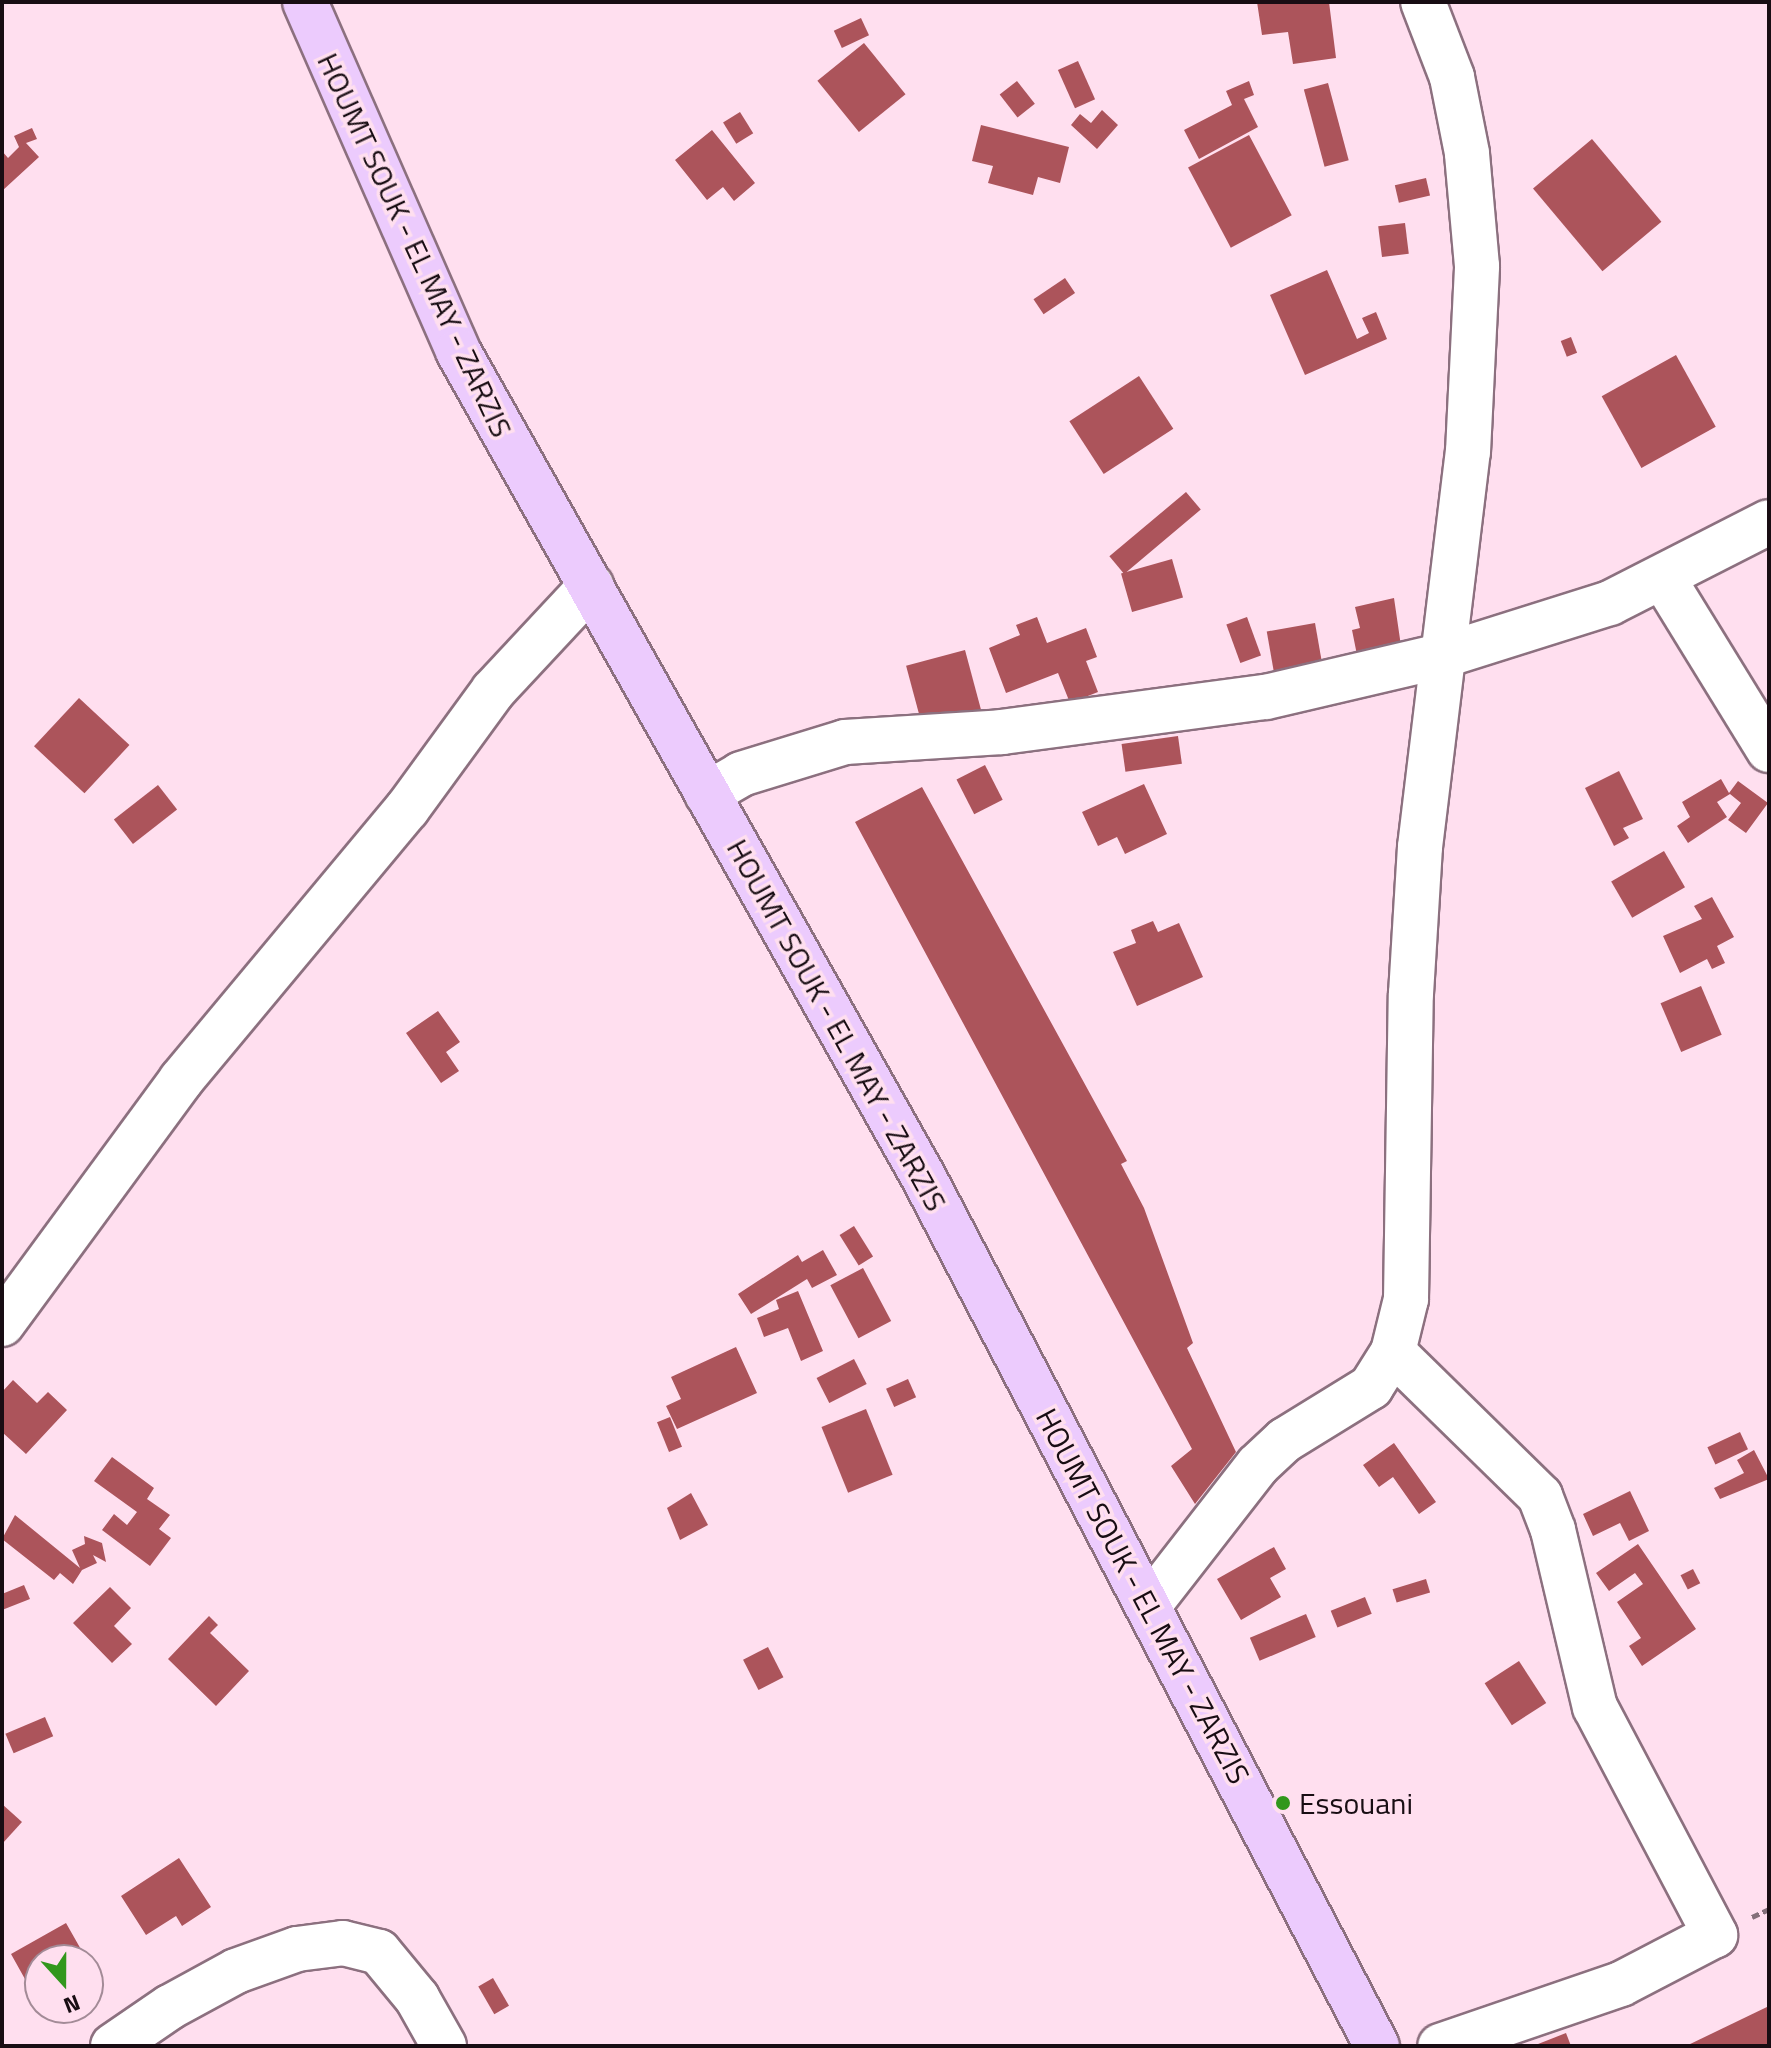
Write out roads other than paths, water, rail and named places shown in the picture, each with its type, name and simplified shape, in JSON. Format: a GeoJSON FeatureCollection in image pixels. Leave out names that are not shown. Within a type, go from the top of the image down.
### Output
{"type":"FeatureCollection","features":[{"type":"Feature","properties":{"kind":"main road","name":"HOUMT SOUK - EL MAY - ZARZIS"},"geometry":{"type":"LineString","coordinates":[[305,2],[458,351],[924,1178],[1377,2046]]}},
{"type":"Feature","properties":{"kind":"street"},"geometry":{"type":"LineString","coordinates":[[1149,1605],[1258,1465],[1285,1440],[1371,1387],[1393,1352],[1406,1299],[1420,847],[1468,452],[1477,266],[1467,153],[1452,77],[1423,2]]}},
{"type":"Feature","properties":{"kind":"street"},"geometry":{"type":"LineString","coordinates":[[707,794],[741,774],[845,742],[1002,732],[1266,697],[1445,655],[1610,603],[1769,522]]}},
{"type":"Feature","properties":{"kind":"street"},"geometry":{"type":"LineString","coordinates":[[1663,578],[1769,750]]}},
{"type":"Feature","properties":{"kind":"street"},"geometry":{"type":"LineString","coordinates":[[2,1324],[181,1080],[407,809],[493,691],[591,586]]}},
{"type":"Feature","properties":{"kind":"street"},"geometry":{"type":"LineString","coordinates":[[1393,1352],[1540,1496],[1553,1530],[1595,1707],[1715,1935],[1621,1984],[1440,2046]]}},
{"type":"Feature","properties":{"kind":"street"},"geometry":{"type":"LineString","coordinates":[[113,2046],[170,2007],[236,1971],[297,1949],[343,1943],[379,1952],[417,1998],[444,2046]]}},
{"type":"Feature","properties":{"kind":"place","name":"Essouani"},"geometry":{"type":"Point","coordinates":[1283,1803]}}]}
